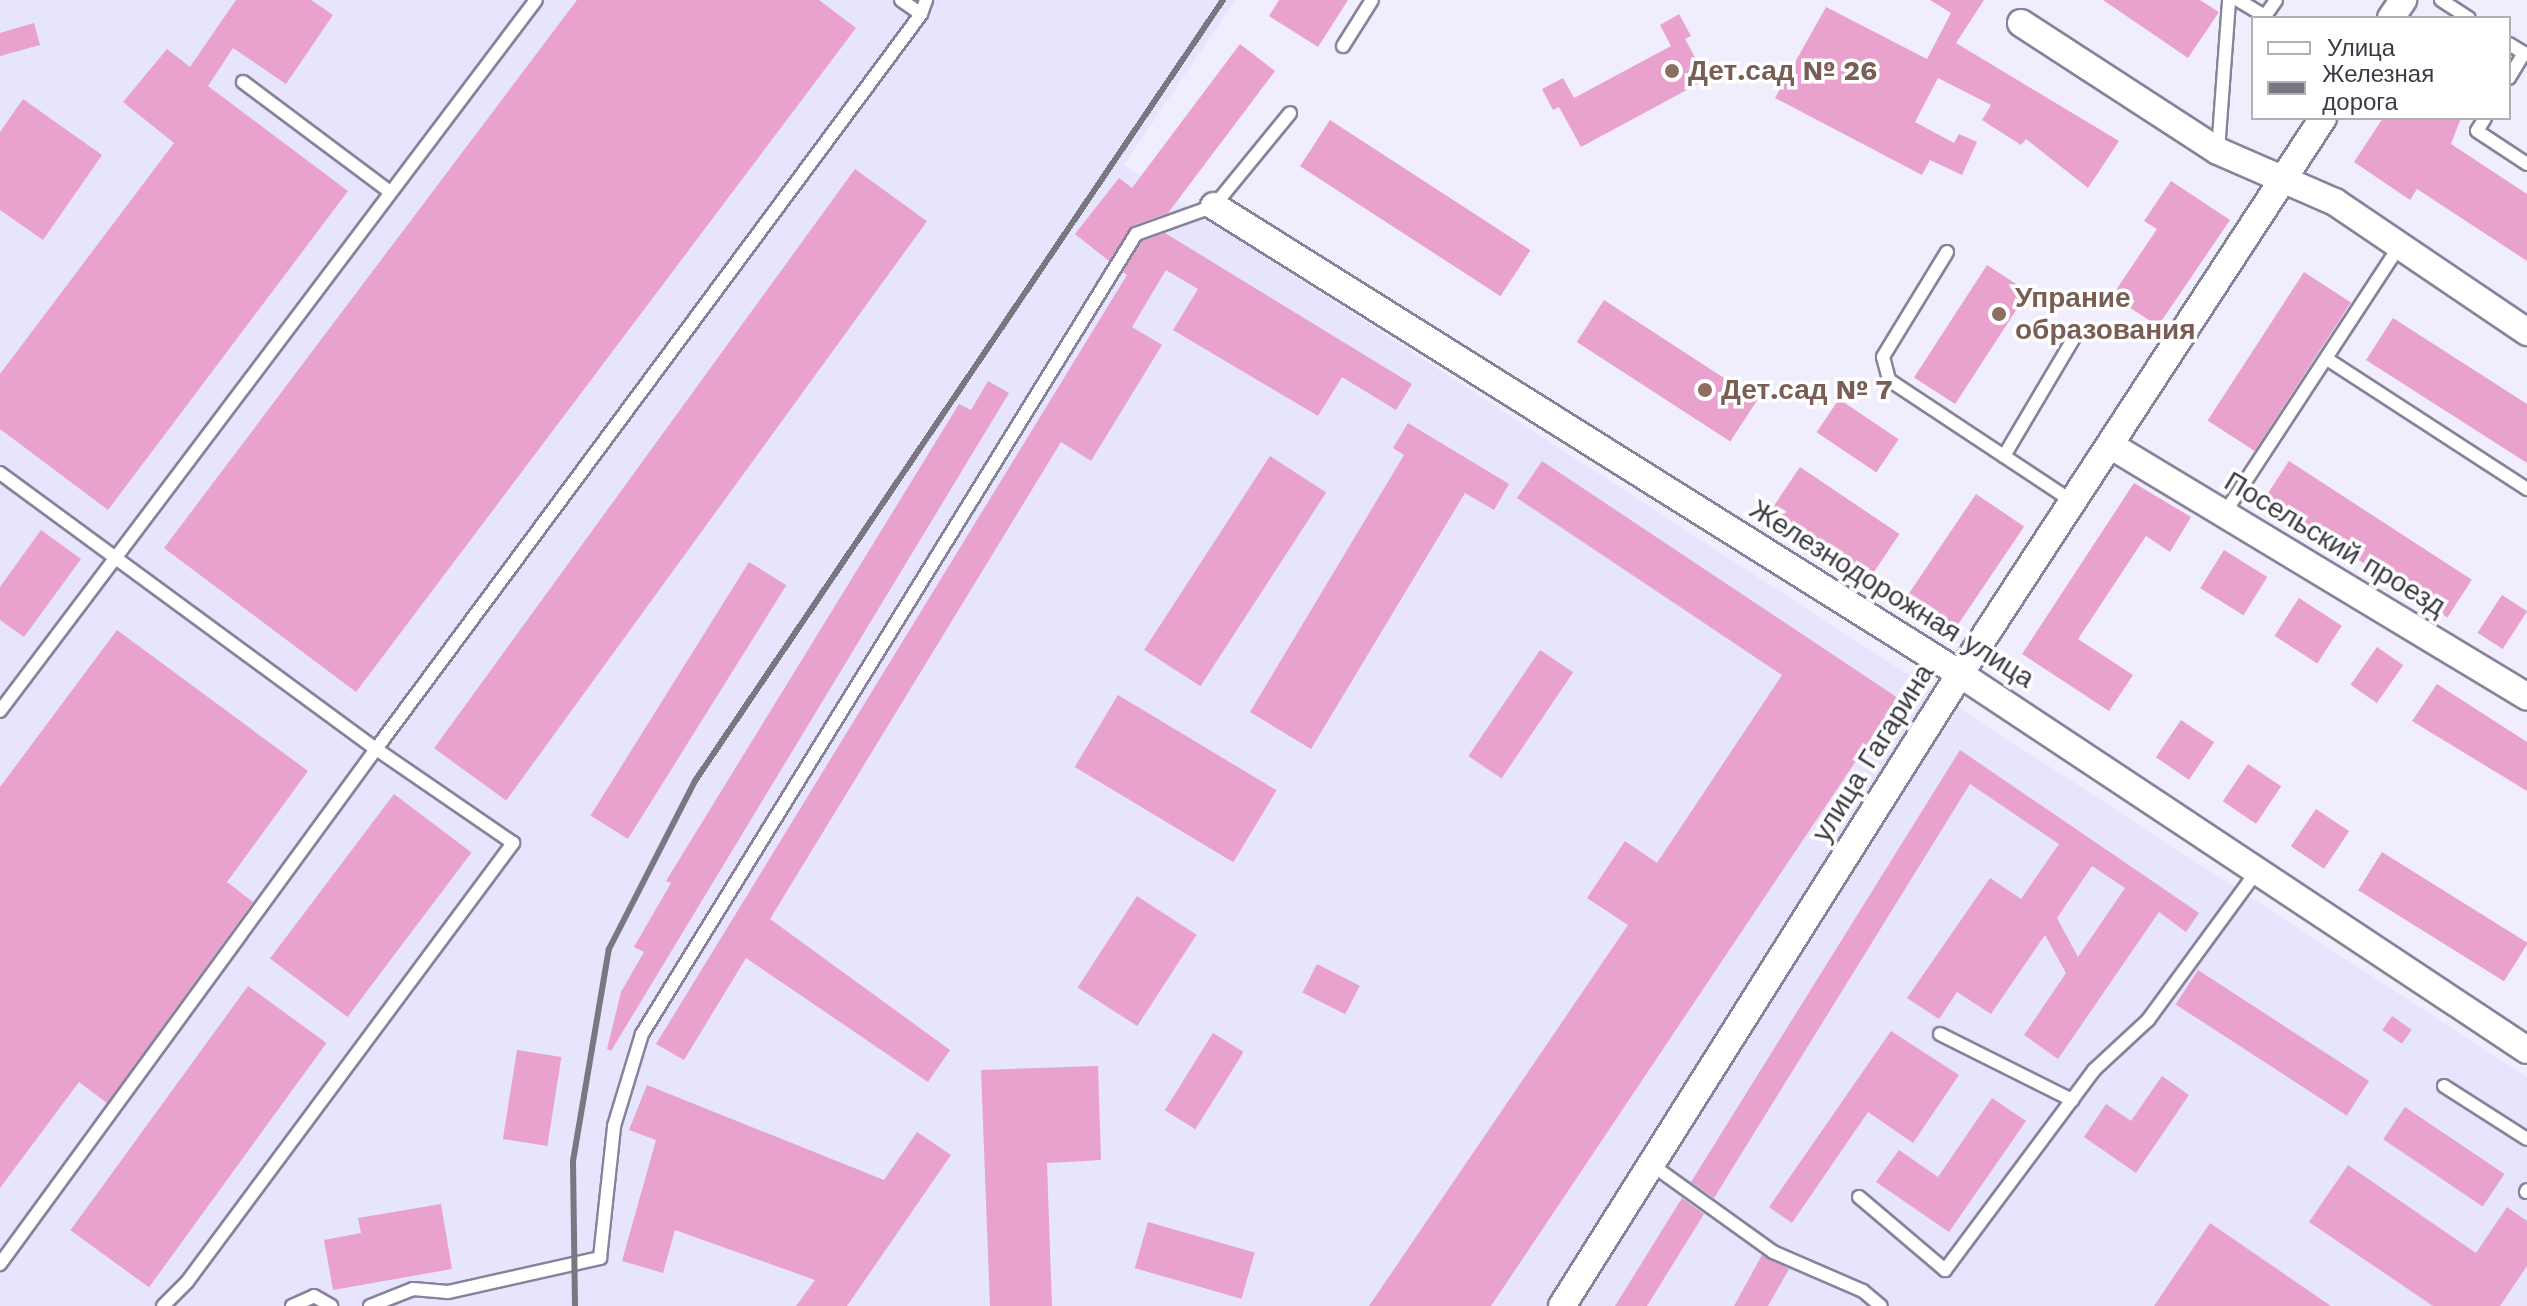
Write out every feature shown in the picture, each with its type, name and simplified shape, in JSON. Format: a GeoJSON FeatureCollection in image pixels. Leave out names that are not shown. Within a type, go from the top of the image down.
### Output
{"type":"FeatureCollection","features":[{"type":"Feature","properties":{"kind":"street"},"geometry":{"type":"LineString","coordinates":[[2021,23],[2218,151],[2335,202],[2527,332]]}},
{"type":"Feature","properties":{"kind":"street","name":"улица Гагарина"},"geometry":{"type":"LineString","coordinates":[[1562,1306],[1960,674],[2322,120]]}},
{"type":"Feature","properties":{"kind":"street","name":"Железнодорожная улица"},"geometry":{"type":"LineString","coordinates":[[1214,206],[1960,674],[2527,1050]]}},
{"type":"Feature","properties":{"kind":"street","name":"Посельский проезд"},"geometry":{"type":"LineString","coordinates":[[2110,445],[2527,697]]}},
{"type":"Feature","properties":{"kind":"lane"},"geometry":{"type":"LineString","coordinates":[[0,711],[113,556],[536,0]]}},
{"type":"Feature","properties":{"kind":"lane"},"geometry":{"type":"LineString","coordinates":[[901,0],[921,14]]}},
{"type":"Feature","properties":{"kind":"lane"},"geometry":{"type":"LineString","coordinates":[[0,1264],[376,749],[921,14],[926,0]]}},
{"type":"Feature","properties":{"kind":"lane"},"geometry":{"type":"LineString","coordinates":[[1343,46],[1372,0]]}},
{"type":"Feature","properties":{"kind":"lane"},"geometry":{"type":"LineString","coordinates":[[2218,151],[2229,0]]}},
{"type":"Feature","properties":{"kind":"lane"},"geometry":{"type":"LineString","coordinates":[[2238,0],[2265,16],[2276,0]]}},
{"type":"Feature","properties":{"kind":"lane"},"geometry":{"type":"LineString","coordinates":[[2441,0],[2466,16]]}},
{"type":"Feature","properties":{"kind":"lane"},"geometry":{"type":"LineString","coordinates":[[2511,75],[2525,54]]}},
{"type":"Feature","properties":{"kind":"lane"},"geometry":{"type":"LineString","coordinates":[[243,82],[390,192]]}},
{"type":"Feature","properties":{"kind":"lane"},"geometry":{"type":"LineString","coordinates":[[370,1306],[413,1289],[448,1292],[600,1258],[614,1126],[642,1034],[1136,234],[1214,206],[1290,113]]}},
{"type":"Feature","properties":{"kind":"lane"},"geometry":{"type":"LineString","coordinates":[[2484,120],[2477,131],[2527,164]]}},
{"type":"Feature","properties":{"kind":"lane"},"geometry":{"type":"LineString","coordinates":[[2224,514],[2399,247]]}},
{"type":"Feature","properties":{"kind":"lane"},"geometry":{"type":"LineString","coordinates":[[1947,252],[1883,357],[1889,380],[2073,502]]}},
{"type":"Feature","properties":{"kind":"lane"},"geometry":{"type":"LineString","coordinates":[[2004,456],[2078,331]]}},
{"type":"Feature","properties":{"kind":"lane"},"geometry":{"type":"LineString","coordinates":[[2327,359],[2527,489]]}},
{"type":"Feature","properties":{"kind":"lane"},"geometry":{"type":"LineString","coordinates":[[0,473],[376,749],[513,843],[187,1282],[163,1306]]}},
{"type":"Feature","properties":{"kind":"lane"},"geometry":{"type":"LineString","coordinates":[[1859,1197],[1945,1270],[2094,1070],[2148,1020],[2257,871]]}},
{"type":"Feature","properties":{"kind":"lane"},"geometry":{"type":"LineString","coordinates":[[1940,1034],[2072,1100]]}},
{"type":"Feature","properties":{"kind":"lane"},"geometry":{"type":"LineString","coordinates":[[2444,1086],[2527,1139]]}},
{"type":"Feature","properties":{"kind":"lane"},"geometry":{"type":"LineString","coordinates":[[1652,1165],[1773,1252],[1863,1291],[1881,1306]]}},
{"type":"Feature","properties":{"kind":"lane"},"geometry":{"type":"LineString","coordinates":[[448,1292],[456,1306]]}},
{"type":"Feature","properties":{"kind":"lane"},"geometry":{"type":"LineString","coordinates":[[292,1306],[314,1296],[331,1306]]}},
{"type":"Feature","properties":{"kind":"shaded area"},"geometry":{"type":"Polygon","coordinates":[[[0,0],[1235,0],[1124,165],[2527,1077],[2527,1306],[0,1306],[0,0]]]}},
{"type":"Feature","properties":{"kind":"building"},"geometry":{"type":"Polygon","coordinates":[[[236,0],[311,0],[333,15],[286,84],[233,48],[208,86],[348,191],[108,510],[0,429],[0,374],[174,143],[123,102],[167,49],[190,67],[236,0]]]}},
{"type":"Feature","properties":{"kind":"building"},"geometry":{"type":"Polygon","coordinates":[[[577,0],[819,0],[856,28],[356,692],[164,548],[577,0]]]}},
{"type":"Feature","properties":{"kind":"building"},"geometry":{"type":"Polygon","coordinates":[[[1279,0],[1348,0],[1318,47],[1269,16],[1279,0]]]}},
{"type":"Feature","properties":{"kind":"building"},"geometry":{"type":"Polygon","coordinates":[[[1930,0],[1984,0],[1956,43],[2119,141],[2088,188],[2026,139],[2021,145],[1982,120],[1991,105],[1938,78],[1915,122],[1954,143],[1959,134],[1977,142],[1962,175],[1930,160],[1922,175],[1775,98],[1826,7],[1927,59],[1951,13],[1930,0]]]}},
{"type":"Feature","properties":{"kind":"building"},"geometry":{"type":"Polygon","coordinates":[[[2103,0],[2200,0],[2219,12],[2188,58],[2103,0]]]}},
{"type":"Feature","properties":{"kind":"building"},"geometry":{"type":"Polygon","coordinates":[[[1679,14],[1691,36],[1685,39],[1707,79],[1581,147],[1559,107],[1553,110],[1542,89],[1563,78],[1574,98],[1671,46],[1660,25],[1679,14]]]}},
{"type":"Feature","properties":{"kind":"building"},"geometry":{"type":"Polygon","coordinates":[[[34,23],[40,45],[0,56],[0,33],[34,23]]]}},
{"type":"Feature","properties":{"kind":"building"},"geometry":{"type":"Polygon","coordinates":[[[1240,44],[1275,71],[1168,213],[1132,226],[1109,261],[1075,234],[1119,178],[1132,188],[1240,44]]]}},
{"type":"Feature","properties":{"kind":"building"},"geometry":{"type":"Polygon","coordinates":[[[23,99],[102,155],[43,240],[0,210],[0,132],[23,99]]]}},
{"type":"Feature","properties":{"kind":"building"},"geometry":{"type":"Polygon","coordinates":[[[1330,120],[1530,250],[1500,296],[1300,166],[1330,120]]]}},
{"type":"Feature","properties":{"kind":"building"},"geometry":{"type":"Polygon","coordinates":[[[2382,120],[2460,120],[2451,144],[2527,194],[2527,261],[2417,189],[2410,200],[2354,162],[2382,120]]]}},
{"type":"Feature","properties":{"kind":"building"},"geometry":{"type":"Polygon","coordinates":[[[855,169],[927,221],[506,801],[434,748],[855,169]]]}},
{"type":"Feature","properties":{"kind":"building"},"geometry":{"type":"Polygon","coordinates":[[[2171,181],[2230,220],[2158,326],[2112,296],[2157,229],[2144,221],[2171,181]]]}},
{"type":"Feature","properties":{"kind":"building"},"geometry":{"type":"Polygon","coordinates":[[[1165,233],[1412,384],[1396,410],[1342,377],[1318,416],[1173,330],[1198,289],[1166,270],[1132,327],[1162,345],[1091,461],[1061,442],[770,919],[950,1050],[928,1082],[746,958],[684,1060],[656,1044],[1127,275],[1123,272],[1142,241],[1165,233]]]}},
{"type":"Feature","properties":{"kind":"building"},"geometry":{"type":"Polygon","coordinates":[[[1987,265],[2028,292],[1955,404],[1914,377],[1987,265]]]}},
{"type":"Feature","properties":{"kind":"building"},"geometry":{"type":"Polygon","coordinates":[[[2304,272],[2351,302],[2255,451],[2208,420],[2304,272]]]}},
{"type":"Feature","properties":{"kind":"building"},"geometry":{"type":"Polygon","coordinates":[[[1604,300],[1757,400],[1730,442],[1577,342],[1604,300]]]}},
{"type":"Feature","properties":{"kind":"building"},"geometry":{"type":"Polygon","coordinates":[[[2393,318],[2527,404],[2527,463],[2366,360],[2393,318]]]}},
{"type":"Feature","properties":{"kind":"building"},"geometry":{"type":"Polygon","coordinates":[[[988,381],[1009,393],[611,1051],[607,1049],[621,992],[644,952],[634,947],[671,883],[666,881],[959,404],[971,410],[988,381]]]}},
{"type":"Feature","properties":{"kind":"building"},"geometry":{"type":"Polygon","coordinates":[[[1839,399],[1899,439],[1876,472],[1817,432],[1839,399]]]}},
{"type":"Feature","properties":{"kind":"building"},"geometry":{"type":"Polygon","coordinates":[[[1408,423],[1509,484],[1494,510],[1465,493],[1311,749],[1250,712],[1404,455],[1393,448],[1408,423]]]}},
{"type":"Feature","properties":{"kind":"building"},"geometry":{"type":"Polygon","coordinates":[[[1270,456],[1326,492],[1200,686],[1144,650],[1270,456]]]}},
{"type":"Feature","properties":{"kind":"building"},"geometry":{"type":"Polygon","coordinates":[[[1542,461],[1898,698],[1491,1306],[1369,1306],[1628,925],[1587,898],[1625,841],[1657,863],[1782,675],[1517,498],[1542,461]]]}},
{"type":"Feature","properties":{"kind":"building"},"geometry":{"type":"Polygon","coordinates":[[[2289,461],[2472,580],[2447,617],[2264,499],[2289,461]]]}},
{"type":"Feature","properties":{"kind":"building"},"geometry":{"type":"Polygon","coordinates":[[[1800,467],[1899,534],[1866,583],[1767,516],[1800,467]]]}},
{"type":"Feature","properties":{"kind":"building"},"geometry":{"type":"Polygon","coordinates":[[[2134,483],[2191,517],[2170,552],[2146,536],[2078,639],[2133,675],[2109,711],[2022,654],[2134,483]]]}},
{"type":"Feature","properties":{"kind":"building"},"geometry":{"type":"Polygon","coordinates":[[[1976,494],[2024,526],[1954,631],[1906,598],[1976,494]]]}},
{"type":"Feature","properties":{"kind":"building"},"geometry":{"type":"Polygon","coordinates":[[[41,530],[81,559],[24,637],[0,620],[0,587],[41,530]]]}},
{"type":"Feature","properties":{"kind":"building"},"geometry":{"type":"Polygon","coordinates":[[[2224,550],[2267,577],[2243,615],[2200,588],[2224,550]]]}},
{"type":"Feature","properties":{"kind":"building"},"geometry":{"type":"Polygon","coordinates":[[[749,562],[786,585],[628,839],[591,816],[749,562]]]}},
{"type":"Feature","properties":{"kind":"building"},"geometry":{"type":"Polygon","coordinates":[[[2502,595],[2527,611],[2503,649],[2477,633],[2502,595]]]}},
{"type":"Feature","properties":{"kind":"building"},"geometry":{"type":"Polygon","coordinates":[[[2299,598],[2342,626],[2317,664],[2274,636],[2299,598]]]}},
{"type":"Feature","properties":{"kind":"building"},"geometry":{"type":"Polygon","coordinates":[[[117,630],[308,771],[227,882],[253,902],[107,1103],[79,1082],[0,1188],[0,787],[117,630]]]}},
{"type":"Feature","properties":{"kind":"building"},"geometry":{"type":"Polygon","coordinates":[[[2377,647],[2403,665],[2377,703],[2351,685],[2377,647]]]}},
{"type":"Feature","properties":{"kind":"building"},"geometry":{"type":"Polygon","coordinates":[[[1540,650],[1573,672],[1502,778],[1468,756],[1540,650]]]}},
{"type":"Feature","properties":{"kind":"building"},"geometry":{"type":"Polygon","coordinates":[[[2437,684],[2527,742],[2527,791],[2412,721],[2437,684]]]}},
{"type":"Feature","properties":{"kind":"building"},"geometry":{"type":"Polygon","coordinates":[[[1118,695],[1277,790],[1233,862],[1075,767],[1118,695]]]}},
{"type":"Feature","properties":{"kind":"building"},"geometry":{"type":"Polygon","coordinates":[[[2181,720],[2214,742],[2189,780],[2156,757],[2181,720]]]}},
{"type":"Feature","properties":{"kind":"building"},"geometry":{"type":"Polygon","coordinates":[[[1960,750],[2199,913],[2186,932],[2159,912],[2058,1059],[2024,1035],[2066,973],[2045,935],[1991,1014],[1957,992],[1939,1019],[1907,998],[1990,878],[2021,899],[2059,844],[1970,784],[1714,1198],[1691,1182],[1960,750]],[[2092,866],[2057,918],[2078,957],[2125,888],[2092,866]]]}},
{"type":"Feature","properties":{"kind":"building"},"geometry":{"type":"Polygon","coordinates":[[[2248,764],[2281,786],[2256,824],[2223,801],[2248,764]]]}},
{"type":"Feature","properties":{"kind":"building"},"geometry":{"type":"Polygon","coordinates":[[[394,794],[471,852],[347,1017],[270,959],[394,794]]]}},
{"type":"Feature","properties":{"kind":"building"},"geometry":{"type":"Polygon","coordinates":[[[2316,809],[2349,831],[2324,869],[2291,846],[2316,809]]]}},
{"type":"Feature","properties":{"kind":"building"},"geometry":{"type":"Polygon","coordinates":[[[2382,852],[2527,943],[2504,981],[2358,890],[2382,852]]]}},
{"type":"Feature","properties":{"kind":"building"},"geometry":{"type":"Polygon","coordinates":[[[1137,896],[1197,935],[1137,1026],[1078,987],[1137,896]]]}},
{"type":"Feature","properties":{"kind":"building"},"geometry":{"type":"Polygon","coordinates":[[[1317,964],[1360,986],[1345,1014],[1302,993],[1317,964]]]}},
{"type":"Feature","properties":{"kind":"building"},"geometry":{"type":"Polygon","coordinates":[[[2198,970],[2369,1081],[2347,1115],[2176,1004],[2198,970]]]}},
{"type":"Feature","properties":{"kind":"building"},"geometry":{"type":"Polygon","coordinates":[[[248,986],[326,1043],[149,1287],[70,1230],[248,986]]]}},
{"type":"Feature","properties":{"kind":"building"},"geometry":{"type":"Polygon","coordinates":[[[2392,1016],[2412,1030],[2402,1044],[2382,1030],[2392,1016]]]}},
{"type":"Feature","properties":{"kind":"building"},"geometry":{"type":"Polygon","coordinates":[[[1891,1031],[1959,1075],[1913,1143],[1868,1112],[1792,1223],[1769,1207],[1891,1031]]]}},
{"type":"Feature","properties":{"kind":"building"},"geometry":{"type":"Polygon","coordinates":[[[1213,1033],[1244,1052],[1195,1129],[1165,1110],[1213,1033]]]}},
{"type":"Feature","properties":{"kind":"building"},"geometry":{"type":"Polygon","coordinates":[[[517,1050],[561,1057],[547,1146],[503,1139],[517,1050]]]}},
{"type":"Feature","properties":{"kind":"building"},"geometry":{"type":"Polygon","coordinates":[[[1098,1066],[1101,1160],[1047,1163],[1052,1306],[990,1306],[981,1070],[1098,1066]]]}},
{"type":"Feature","properties":{"kind":"building"},"geometry":{"type":"Polygon","coordinates":[[[2162,1076],[2189,1095],[2136,1173],[2084,1137],[2106,1104],[2131,1121],[2162,1076]]]}},
{"type":"Feature","properties":{"kind":"building"},"geometry":{"type":"Polygon","coordinates":[[[647,1085],[884,1180],[917,1132],[951,1155],[847,1306],[796,1306],[815,1280],[675,1230],[663,1273],[622,1261],[656,1140],[629,1130],[647,1085]]]}},
{"type":"Feature","properties":{"kind":"building"},"geometry":{"type":"Polygon","coordinates":[[[1992,1098],[2026,1121],[1949,1232],[1876,1182],[1899,1150],[1938,1177],[1992,1098]]]}},
{"type":"Feature","properties":{"kind":"building"},"geometry":{"type":"Polygon","coordinates":[[[2405,1107],[2504,1174],[2483,1206],[2383,1139],[2405,1107]]]}},
{"type":"Feature","properties":{"kind":"building"},"geometry":{"type":"Polygon","coordinates":[[[2348,1165],[2476,1253],[2507,1207],[2527,1221],[2527,1266],[2500,1306],[2433,1306],[2309,1222],[2348,1165]]]}},
{"type":"Feature","properties":{"kind":"building"},"geometry":{"type":"Polygon","coordinates":[[[1682,1198],[1704,1214],[1647,1306],[1615,1306],[1682,1198]]]}},
{"type":"Feature","properties":{"kind":"building"},"geometry":{"type":"Polygon","coordinates":[[[441,1204],[452,1269],[333,1290],[324,1240],[361,1233],[358,1218],[441,1204]]]}},
{"type":"Feature","properties":{"kind":"building"},"geometry":{"type":"Polygon","coordinates":[[[1148,1222],[1255,1253],[1241,1299],[1135,1268],[1148,1222]]]}},
{"type":"Feature","properties":{"kind":"building"},"geometry":{"type":"Polygon","coordinates":[[[2210,1223],[2331,1306],[2154,1306],[2210,1223]]]}},
{"type":"Feature","properties":{"kind":"building"},"geometry":{"type":"Polygon","coordinates":[[[1762,1255],[1789,1269],[1768,1306],[1734,1306],[1762,1255]]]}},
{"type":"Feature","properties":{"kind":"railway"},"geometry":{"type":"LineString","coordinates":[[575,1306],[573,1161],[609,949],[695,781],[1223,0]]}},
{"type":"Feature","properties":{"kind":"place","name":"Дет.сад № 26"},"geometry":{"type":"Point","coordinates":[1672,71]}},
{"type":"Feature","properties":{"kind":"place","name":"Упрание образования"},"geometry":{"type":"Point","coordinates":[1999,314]}},
{"type":"Feature","properties":{"kind":"place","name":"Дет.сад № 7"},"geometry":{"type":"Point","coordinates":[1705,390]}}]}
